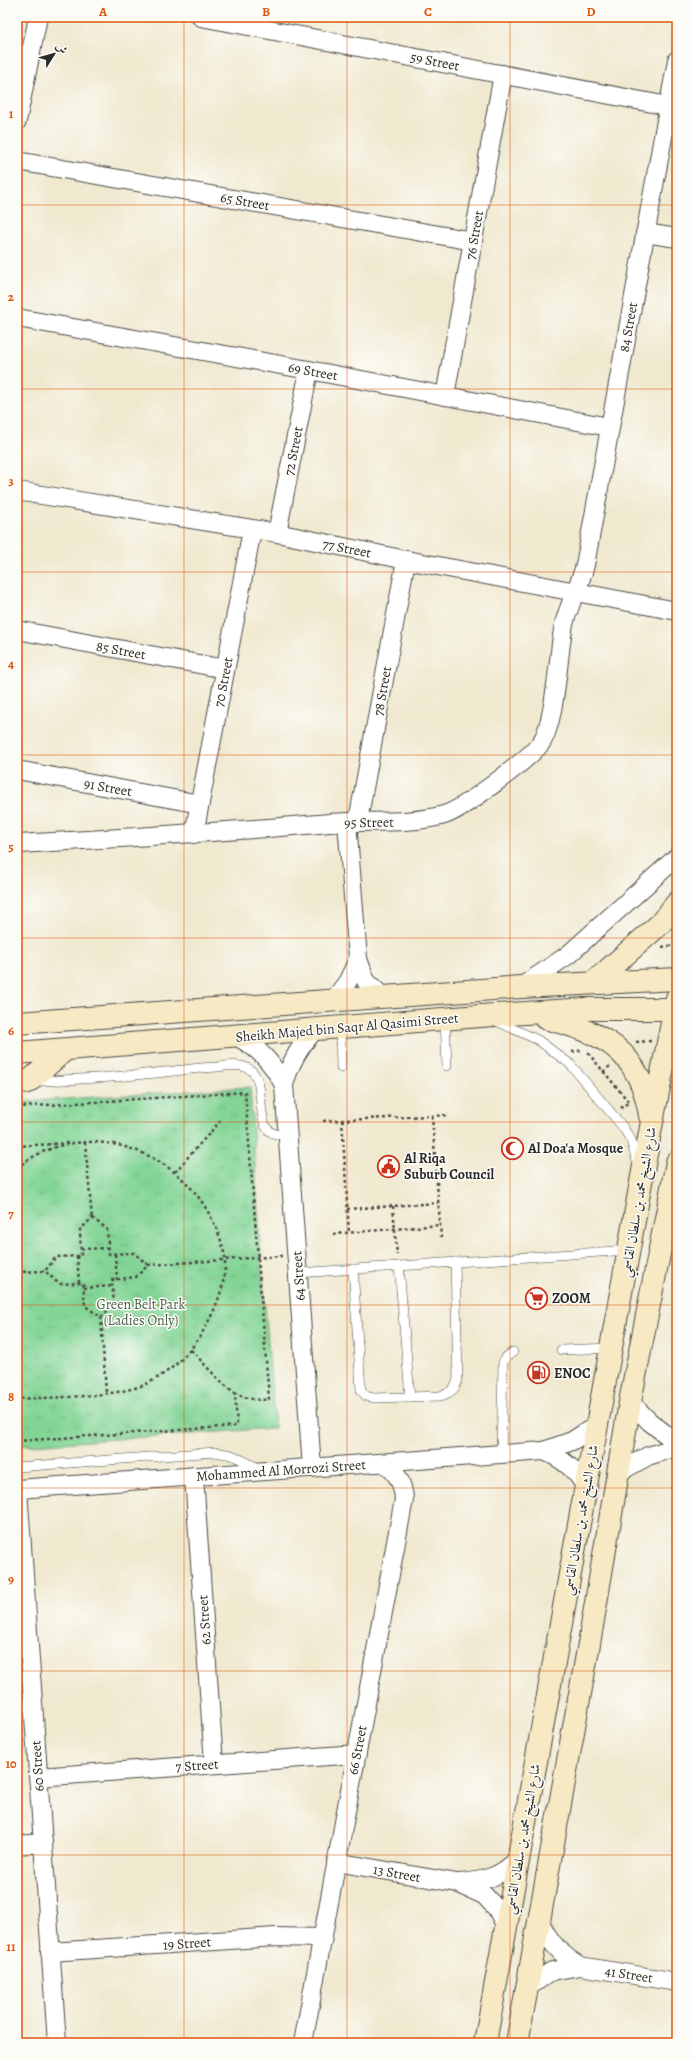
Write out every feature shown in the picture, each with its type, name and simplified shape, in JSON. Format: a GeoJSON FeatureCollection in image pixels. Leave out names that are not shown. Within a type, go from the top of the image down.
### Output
{"type":"FeatureCollection","features":[{"type":"Feature","properties":{"kind":"main road"},"geometry":{"type":"LineString","coordinates":[[593,983],[660,924],[677,903]]}},
{"type":"Feature","properties":{"kind":"main road","name":"Sheikh Majed bin Saqr Al Qasimi Street"},"geometry":{"type":"LineString","coordinates":[[17,1024],[521,987],[677,979]]}},
{"type":"Feature","properties":{"kind":"main road","name":"Sheikh Majed bin Saqr Al Qasimi Street"},"geometry":{"type":"LineString","coordinates":[[17,1053],[480,1016],[676,1005]]}},
{"type":"Feature","properties":{"kind":"main road","name":"شارع الشيخ محمد بن سلطان القاسمي"},"geometry":{"type":"LineString","coordinates":[[485,2043],[651,1127],[676,1005]]}},
{"type":"Feature","properties":{"kind":"main road"},"geometry":{"type":"LineString","coordinates":[[529,1014],[585,1029],[612,1045],[633,1068],[641,1081],[646,1096],[651,1127]]}},
{"type":"Feature","properties":{"kind":"main road"},"geometry":{"type":"LineString","coordinates":[[22,1082],[65,1050]]}},
{"type":"Feature","properties":{"kind":"main road","name":"شارع الشيخ محمد بن سلطان القاسمي"},"geometry":{"type":"LineString","coordinates":[[517,2043],[589,1646],[617,1473],[677,1162]]}},
{"type":"Feature","properties":{"kind":"street"},"geometry":{"type":"LineString","coordinates":[[17,120],[24,51],[38,17]]}},
{"type":"Feature","properties":{"kind":"street","name":"59 Street"},"geometry":{"type":"LineString","coordinates":[[201,17],[668,106]]}},
{"type":"Feature","properties":{"kind":"street","name":"84 Street"},"geometry":{"type":"LineString","coordinates":[[576,593],[585,565],[677,60]]}},
{"type":"Feature","properties":{"kind":"street","name":"76 Street"},"geometry":{"type":"LineString","coordinates":[[445,396],[503,74]]}},
{"type":"Feature","properties":{"kind":"street","name":"65 Street"},"geometry":{"type":"LineString","coordinates":[[17,161],[473,241]]}},
{"type":"Feature","properties":{"kind":"street"},"geometry":{"type":"LineString","coordinates":[[645,233],[677,238]]}},
{"type":"Feature","properties":{"kind":"street","name":"69 Street"},"geometry":{"type":"LineString","coordinates":[[17,318],[309,370],[609,427]]}},
{"type":"Feature","properties":{"kind":"street","name":"72 Street"},"geometry":{"type":"LineString","coordinates":[[277,533],[309,370]]}},
{"type":"Feature","properties":{"kind":"street","name":"77 Street"},"geometry":{"type":"LineString","coordinates":[[17,491],[277,533],[406,560],[677,611]]}},
{"type":"Feature","properties":{"kind":"street","name":"70 Street"},"geometry":{"type":"LineString","coordinates":[[194,834],[252,530]]}},
{"type":"Feature","properties":{"kind":"street","name":"78 Street"},"geometry":{"type":"LineString","coordinates":[[358,960],[353,822],[406,560]]}},
{"type":"Feature","properties":{"kind":"street","name":"95 Street"},"geometry":{"type":"LineString","coordinates":[[17,844],[194,834],[353,822],[417,820],[450,813],[470,802],[535,749],[543,738],[549,726],[564,624],[576,593]]}},
{"type":"Feature","properties":{"kind":"street","name":"85 Street"},"geometry":{"type":"LineString","coordinates":[[17,630],[226,669]]}},
{"type":"Feature","properties":{"kind":"street","name":"91 Street"},"geometry":{"type":"LineString","coordinates":[[17,770],[200,804]]}},
{"type":"Feature","properties":{"kind":"street"},"geometry":{"type":"LineString","coordinates":[[521,987],[568,955],[677,857]]}},
{"type":"Feature","properties":{"kind":"street"},"geometry":{"type":"LineString","coordinates":[[358,960],[366,981],[383,997]]}},
{"type":"Feature","properties":{"kind":"street"},"geometry":{"type":"LineString","coordinates":[[334,1000],[348,982],[358,960]]}},
{"type":"Feature","properties":{"kind":"street","name":"64 Street"},"geometry":{"type":"LineString","coordinates":[[312,1468],[284,1085],[292,1060],[307,1038],[316,1029]]}},
{"type":"Feature","properties":{"kind":"street","name":"64 Street"},"geometry":{"type":"LineString","coordinates":[[235,1036],[259,1051],[273,1066],[284,1085]]}},
{"type":"Feature","properties":{"kind":"street"},"geometry":{"type":"LineString","coordinates":[[630,1402],[650,1422],[677,1443]]}},
{"type":"Feature","properties":{"kind":"street","name":"Mohammed Al Morrozi Street"},"geometry":{"type":"LineString","coordinates":[[17,1489],[544,1451],[572,1441],[597,1425]]}},
{"type":"Feature","properties":{"kind":"street"},"geometry":{"type":"LineString","coordinates":[[617,1473],[648,1456],[677,1447]]}},
{"type":"Feature","properties":{"kind":"street"},"geometry":{"type":"LineString","coordinates":[[544,1451],[569,1465],[586,1487]]}},
{"type":"Feature","properties":{"kind":"street","name":"66 Street"},"geometry":{"type":"LineString","coordinates":[[303,2043],[404,1500],[403,1491],[396,1474],[384,1463]]}},
{"type":"Feature","properties":{"kind":"street","name":"62 Street"},"geometry":{"type":"LineString","coordinates":[[194,1476],[214,1764]]}},
{"type":"Feature","properties":{"kind":"street","name":"60 Street"},"geometry":{"type":"LineString","coordinates":[[17,1489],[24,1668],[38,1777],[57,2043]]}},
{"type":"Feature","properties":{"kind":"street","name":"7 Street"},"geometry":{"type":"LineString","coordinates":[[38,1777],[357,1754]]}},
{"type":"Feature","properties":{"kind":"street"},"geometry":{"type":"LineString","coordinates":[[17,1845],[43,1843]]}},
{"type":"Feature","properties":{"kind":"street","name":"13 Street"},"geometry":{"type":"LineString","coordinates":[[457,1883],[486,1880],[504,1872],[518,1860]]}},
{"type":"Feature","properties":{"kind":"street","name":"13 Street"},"geometry":{"type":"LineString","coordinates":[[336,1862],[457,1883],[484,1895],[497,1909],[506,1927]]}},
{"type":"Feature","properties":{"kind":"street","name":"41 Street"},"geometry":{"type":"LineString","coordinates":[[540,1922],[552,1943],[560,1952],[580,1966]]}},
{"type":"Feature","properties":{"kind":"street","name":"19 Street"},"geometry":{"type":"LineString","coordinates":[[50,1952],[282,1937],[323,1938]]}},
{"type":"Feature","properties":{"kind":"street","name":"41 Street"},"geometry":{"type":"LineString","coordinates":[[528,1987],[552,1971],[580,1966],[677,1982]]}},
{"type":"Feature","properties":{"kind":"lane"},"geometry":{"type":"LineString","coordinates":[[480,1016],[526,1034],[560,1055],[580,1075],[632,1140],[636,1151],[640,1188]]}},
{"type":"Feature","properties":{"kind":"lane"},"geometry":{"type":"LineString","coordinates":[[445,1019],[447,1066]]}},
{"type":"Feature","properties":{"kind":"lane"},"geometry":{"type":"LineString","coordinates":[[340,1027],[341,1068]]}},
{"type":"Feature","properties":{"kind":"lane"},"geometry":{"type":"LineString","coordinates":[[22,1082],[134,1075],[186,1068],[243,1066],[252,1070],[258,1078],[264,1123],[272,1132],[277,1134],[288,1134]]}},
{"type":"Feature","properties":{"kind":"lane"},"geometry":{"type":"LineString","coordinates":[[298,1273],[629,1250]]}},
{"type":"Feature","properties":{"kind":"lane"},"geometry":{"type":"LineString","coordinates":[[353,1269],[360,1390],[366,1396],[374,1398],[446,1395],[457,1384],[455,1262]]}},
{"type":"Feature","properties":{"kind":"lane"},"geometry":{"type":"LineString","coordinates":[[399,1266],[410,1397]]}},
{"type":"Feature","properties":{"kind":"lane"},"geometry":{"type":"LineString","coordinates":[[561,1350],[611,1348]]}},
{"type":"Feature","properties":{"kind":"lane"},"geometry":{"type":"LineString","coordinates":[[500,1455],[503,1363],[505,1358],[513,1352]]}},
{"type":"Feature","properties":{"kind":"lane"},"geometry":{"type":"LineString","coordinates":[[17,1467],[221,1452],[232,1455],[265,1471]]}},
{"type":"Feature","properties":{"kind":"path"},"geometry":{"type":"LineString","coordinates":[[560,1055],[585,1049],[629,1102],[613,1115]]}},
{"type":"Feature","properties":{"kind":"path"},"geometry":{"type":"LineString","coordinates":[[17,1107],[244,1092],[269,1399],[253,1400],[235,1394],[191,1350]]}},
{"type":"Feature","properties":{"kind":"path"},"geometry":{"type":"LineString","coordinates":[[323,1121],[448,1115]]}},
{"type":"Feature","properties":{"kind":"path"},"geometry":{"type":"LineString","coordinates":[[432,1116],[441,1237]]}},
{"type":"Feature","properties":{"kind":"path"},"geometry":{"type":"LineString","coordinates":[[175,1172],[221,1120]]}},
{"type":"Feature","properties":{"kind":"path"},"geometry":{"type":"LineString","coordinates":[[342,1120],[349,1233]]}},
{"type":"Feature","properties":{"kind":"path"},"geometry":{"type":"LineString","coordinates":[[86,1142],[92,1218],[107,1229],[108,1254],[134,1253],[148,1265],[296,1255]]}},
{"type":"Feature","properties":{"kind":"path"},"geometry":{"type":"LineString","coordinates":[[17,1168],[44,1152],[65,1145],[86,1142]]}},
{"type":"Feature","properties":{"kind":"path"},"geometry":{"type":"LineString","coordinates":[[17,1146],[86,1142],[110,1143],[133,1149],[148,1155],[175,1172],[190,1186],[210,1215],[220,1240],[225,1261],[218,1299],[202,1334],[191,1350],[178,1364],[150,1381],[126,1390],[106,1393],[17,1399]]}},
{"type":"Feature","properties":{"kind":"path"},"geometry":{"type":"LineString","coordinates":[[347,1209],[438,1203]]}},
{"type":"Feature","properties":{"kind":"path"},"geometry":{"type":"LineString","coordinates":[[393,1206],[396,1248]]}},
{"type":"Feature","properties":{"kind":"path"},"geometry":{"type":"LineString","coordinates":[[45,1271],[56,1257],[81,1256],[80,1230],[92,1218]]}},
{"type":"Feature","properties":{"kind":"path"},"geometry":{"type":"LineString","coordinates":[[333,1234],[440,1225]]}},
{"type":"Feature","properties":{"kind":"path"},"geometry":{"type":"LineString","coordinates":[[81,1249],[108,1248]]}},
{"type":"Feature","properties":{"kind":"path"},"geometry":{"type":"LineString","coordinates":[[115,1254],[117,1280]]}},
{"type":"Feature","properties":{"kind":"path"},"geometry":{"type":"LineString","coordinates":[[77,1256],[79,1283]]}},
{"type":"Feature","properties":{"kind":"path"},"geometry":{"type":"LineString","coordinates":[[101,1317],[114,1305],[112,1280],[136,1278],[148,1265]]}},
{"type":"Feature","properties":{"kind":"path"},"geometry":{"type":"LineString","coordinates":[[17,1272],[45,1271],[59,1284],[84,1283],[85,1306],[101,1317]]}},
{"type":"Feature","properties":{"kind":"path"},"geometry":{"type":"LineString","coordinates":[[84,1288],[112,1286]]}},
{"type":"Feature","properties":{"kind":"path"},"geometry":{"type":"LineString","coordinates":[[101,1317],[106,1393]]}},
{"type":"Feature","properties":{"kind":"path"},"geometry":{"type":"LineString","coordinates":[[17,1441],[238,1426],[235,1394]]}},
{"type":"Feature","properties":{"kind":"green space","name":"Green Belt Park (Ladies Only)"},"geometry":{"type":"Polygon","coordinates":[[[250,1087],[261,1258],[275,1428],[17,1446],[17,1102],[250,1087]]]}},
{"type":"Feature","properties":{"kind":"place","name":"Al Doa'a Mosque"},"geometry":{"type":"Point","coordinates":[512,1148]}},
{"type":"Feature","properties":{"kind":"place","name":"Al Riqa Suburb Council"},"geometry":{"type":"Point","coordinates":[389,1166]}},
{"type":"Feature","properties":{"kind":"place","name":"ZOOM"},"geometry":{"type":"Point","coordinates":[536,1298]}},
{"type":"Feature","properties":{"kind":"place","name":"ENOC"},"geometry":{"type":"Point","coordinates":[538,1373]}}]}
